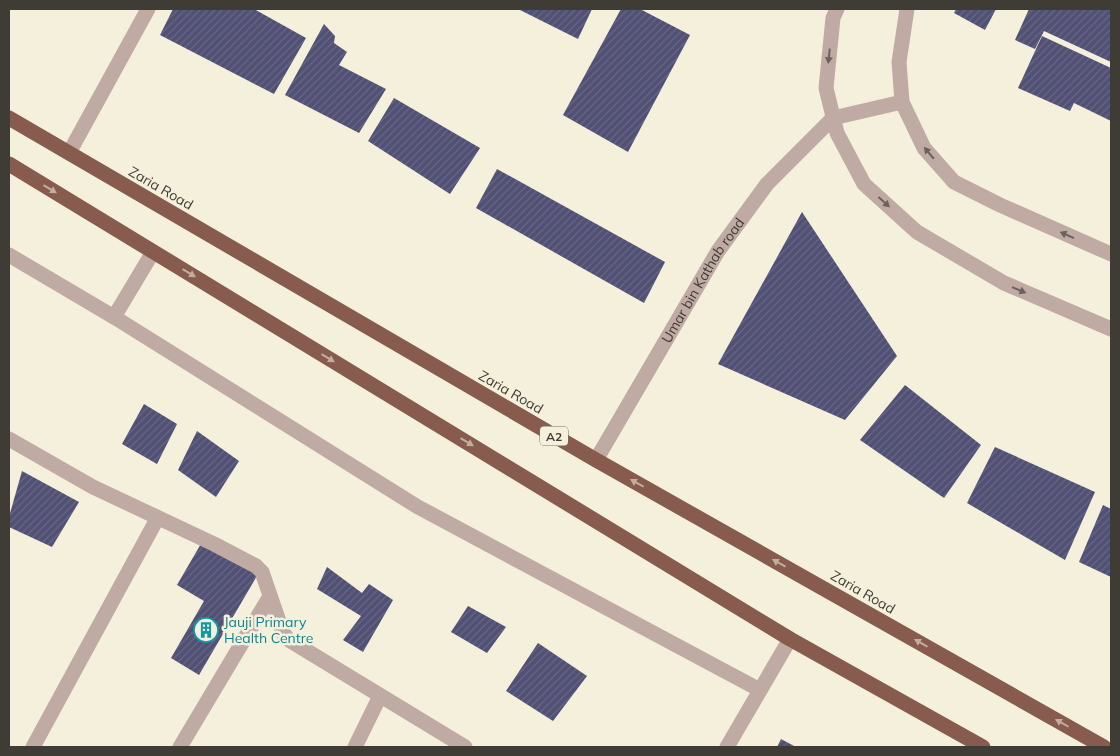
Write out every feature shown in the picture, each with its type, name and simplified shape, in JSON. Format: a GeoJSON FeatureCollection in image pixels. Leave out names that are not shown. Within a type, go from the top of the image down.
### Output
{"type":"FeatureCollection","features":[{"type":"Feature","properties":{"kind":"highway","name":"Zaria Road"},"geometry":{"type":"LineString","coordinates":[[9,118],[596,460],[1104,747]]}},
{"type":"Feature","properties":{"kind":"highway"},"geometry":{"type":"LineString","coordinates":[[9,164],[790,639],[983,747]]}},
{"type":"Feature","properties":{"kind":"street"},"geometry":{"type":"LineString","coordinates":[[69,153],[148,9]]}},
{"type":"Feature","properties":{"kind":"street"},"geometry":{"type":"LineString","coordinates":[[837,9],[833,18],[826,88],[837,133],[864,184],[917,232],[1004,283],[1111,329]]}},
{"type":"Feature","properties":{"kind":"street"},"geometry":{"type":"LineString","coordinates":[[907,9],[899,62],[902,102],[924,148],[954,182],[1000,205],[1111,254]]}},
{"type":"Feature","properties":{"kind":"street"},"geometry":{"type":"LineString","coordinates":[[833,118],[902,102]]}},
{"type":"Feature","properties":{"kind":"street","name":"Umar bin Kathab road"},"geometry":{"type":"LineString","coordinates":[[596,460],[718,251],[767,184],[833,118]]}},
{"type":"Feature","properties":{"kind":"street"},"geometry":{"type":"LineString","coordinates":[[114,317],[153,252]]}},
{"type":"Feature","properties":{"kind":"street"},"geometry":{"type":"LineString","coordinates":[[9,255],[114,317],[418,507],[760,690]]}},
{"type":"Feature","properties":{"kind":"street"},"geometry":{"type":"LineString","coordinates":[[9,439],[93,487],[256,566],[262,572],[283,633],[290,640],[465,747]]}},
{"type":"Feature","properties":{"kind":"street"},"geometry":{"type":"LineString","coordinates":[[33,747],[157,518]]}},
{"type":"Feature","properties":{"kind":"street"},"geometry":{"type":"LineString","coordinates":[[180,747],[270,596]]}},
{"type":"Feature","properties":{"kind":"street"},"geometry":{"type":"LineString","coordinates":[[727,747],[790,639]]}},
{"type":"Feature","properties":{"kind":"street"},"geometry":{"type":"LineString","coordinates":[[355,747],[380,696]]}},
{"type":"Feature","properties":{"kind":"building"},"geometry":{"type":"Polygon","coordinates":[[[173,9],[254,9],[306,38],[274,94],[160,35],[173,9]]]}},
{"type":"Feature","properties":{"kind":"building"},"geometry":{"type":"Polygon","coordinates":[[[518,9],[592,9],[578,39],[518,9]]]}},
{"type":"Feature","properties":{"kind":"building"},"geometry":{"type":"Polygon","coordinates":[[[621,9],[640,9],[690,35],[628,152],[563,115],[621,9]]]}},
{"type":"Feature","properties":{"kind":"building"},"geometry":{"type":"Polygon","coordinates":[[[956,9],[996,9],[985,30],[954,13],[956,9]]]}},
{"type":"Feature","properties":{"kind":"building"},"geometry":{"type":"Polygon","coordinates":[[[1029,9],[1111,9],[1111,62],[1044,31],[1035,49],[1015,40],[1029,9]]]}},
{"type":"Feature","properties":{"kind":"building"},"geometry":{"type":"Polygon","coordinates":[[[324,24],[335,36],[334,43],[347,52],[339,65],[386,89],[359,133],[285,95],[324,24]]]}},
{"type":"Feature","properties":{"kind":"building"},"geometry":{"type":"Polygon","coordinates":[[[1042,36],[1111,68],[1111,121],[1074,103],[1070,111],[1018,88],[1042,36]]]}},
{"type":"Feature","properties":{"kind":"building"},"geometry":{"type":"Polygon","coordinates":[[[394,98],[480,148],[450,194],[368,141],[394,98]]]}},
{"type":"Feature","properties":{"kind":"building"},"geometry":{"type":"Polygon","coordinates":[[[497,169],[665,262],[644,303],[476,208],[497,169]]]}},
{"type":"Feature","properties":{"kind":"building"},"geometry":{"type":"Polygon","coordinates":[[[802,212],[897,356],[845,420],[718,364],[802,212]]]}},
{"type":"Feature","properties":{"kind":"building"},"geometry":{"type":"Polygon","coordinates":[[[905,385],[981,445],[944,498],[860,440],[905,385]]]}},
{"type":"Feature","properties":{"kind":"building"},"geometry":{"type":"Polygon","coordinates":[[[144,404],[177,424],[157,464],[122,444],[144,404]]]}},
{"type":"Feature","properties":{"kind":"building"},"geometry":{"type":"Polygon","coordinates":[[[197,431],[239,461],[216,497],[178,470],[197,431]]]}},
{"type":"Feature","properties":{"kind":"building"},"geometry":{"type":"Polygon","coordinates":[[[995,447],[1095,492],[1065,560],[967,503],[995,447]]]}},
{"type":"Feature","properties":{"kind":"building"},"geometry":{"type":"Polygon","coordinates":[[[22,471],[79,502],[52,547],[9,527],[9,517],[22,471]]]}},
{"type":"Feature","properties":{"kind":"building"},"geometry":{"type":"Polygon","coordinates":[[[1103,505],[1111,509],[1111,577],[1079,562],[1103,505]]]}},
{"type":"Feature","properties":{"kind":"building","name":"Jauji Primary Health Centre"},"geometry":{"type":"Polygon","coordinates":[[[202,542],[258,574],[199,675],[171,658],[204,601],[177,585],[202,542]]]}},
{"type":"Feature","properties":{"kind":"building"},"geometry":{"type":"Polygon","coordinates":[[[327,567],[362,593],[369,584],[393,600],[363,652],[343,640],[361,616],[317,589],[327,567]]]}},
{"type":"Feature","properties":{"kind":"building"},"geometry":{"type":"Polygon","coordinates":[[[468,606],[506,627],[487,653],[451,632],[468,606]]]}},
{"type":"Feature","properties":{"kind":"building"},"geometry":{"type":"Polygon","coordinates":[[[538,643],[587,676],[553,721],[506,691],[538,643]]]}},
{"type":"Feature","properties":{"kind":"building"},"geometry":{"type":"Polygon","coordinates":[[[781,739],[796,747],[777,747],[781,739]]]}},
{"type":"Feature","properties":{"kind":"place","name":"Jauji Primary Health Centre"},"geometry":{"type":"Point","coordinates":[206,630]}}]}
